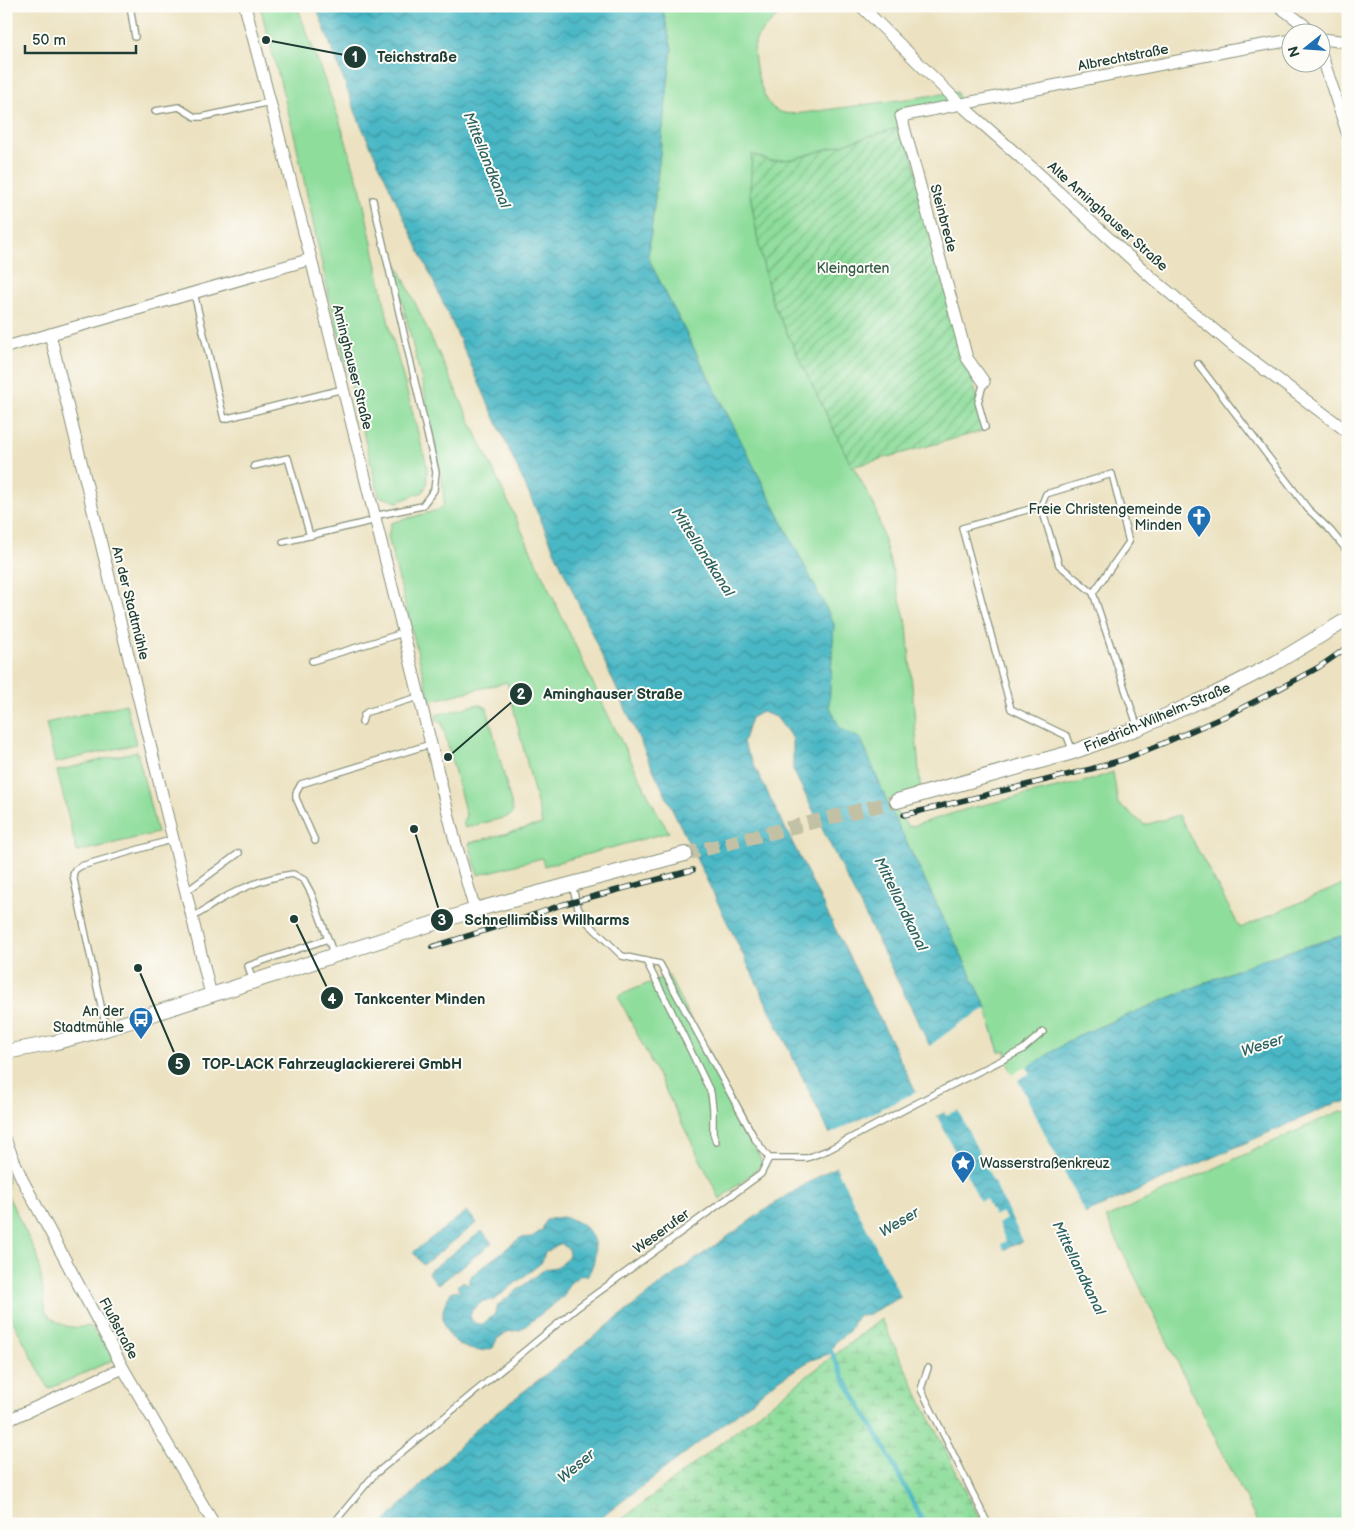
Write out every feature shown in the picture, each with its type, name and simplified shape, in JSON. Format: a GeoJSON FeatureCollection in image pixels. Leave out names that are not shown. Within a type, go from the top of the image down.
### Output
{"type":"FeatureCollection","features":[{"type":"Feature","properties":{"kind":"street","name":"Aminghauser Straße"},"geometry":{"type":"LineString","coordinates":[[245,6],[311,259],[454,837],[475,910]]}},
{"type":"Feature","properties":{"kind":"street","name":"Alte Aminghauser Straße"},"geometry":{"type":"LineString","coordinates":[[861,6],[960,104],[1152,278],[1232,345],[1348,432]]}},
{"type":"Feature","properties":{"kind":"street"},"geometry":{"type":"LineString","coordinates":[[1279,6],[1300,22]]}},
{"type":"Feature","properties":{"kind":"street"},"geometry":{"type":"LineString","coordinates":[[1332,40],[1348,42]]}},
{"type":"Feature","properties":{"kind":"street","name":"Albrechtstraße"},"geometry":{"type":"LineString","coordinates":[[960,104],[1282,42]]}},
{"type":"Feature","properties":{"kind":"street"},"geometry":{"type":"LineString","coordinates":[[1327,72],[1348,135]]}},
{"type":"Feature","properties":{"kind":"street","name":"Steinbrede"},"geometry":{"type":"LineString","coordinates":[[960,104],[901,116],[967,358],[984,382]]}},
{"type":"Feature","properties":{"kind":"street"},"geometry":{"type":"LineString","coordinates":[[6,347],[311,259]]}},
{"type":"Feature","properties":{"kind":"street","name":"An der Stadtmühle"},"geometry":{"type":"LineString","coordinates":[[50,334],[212,995]]}},
{"type":"Feature","properties":{"kind":"street","name":"Friedrich-Wilhelm-Straße"},"geometry":{"type":"LineString","coordinates":[[897,801],[1073,752],[1138,728],[1214,695],[1272,665],[1348,620]]}},
{"type":"Feature","properties":{"kind":"street"},"geometry":{"type":"LineString","coordinates":[[6,1052],[53,1043],[106,1029],[475,910],[685,854]]}},
{"type":"Feature","properties":{"kind":"street","name":"Flußstraße"},"geometry":{"type":"LineString","coordinates":[[6,1142],[22,1179],[123,1368],[214,1524]]}},
{"type":"Feature","properties":{"kind":"street"},"geometry":{"type":"LineString","coordinates":[[6,1421],[123,1368]]}},
{"type":"Feature","properties":{"kind":"lane"},"geometry":{"type":"LineString","coordinates":[[130,6],[135,37]]}},
{"type":"Feature","properties":{"kind":"lane"},"geometry":{"type":"LineString","coordinates":[[155,111],[179,107],[195,117],[202,117],[270,102]]}},
{"type":"Feature","properties":{"kind":"lane"},"geometry":{"type":"LineString","coordinates":[[282,542],[422,506],[434,490],[436,472],[373,200]]}},
{"type":"Feature","properties":{"kind":"lane"},"geometry":{"type":"LineString","coordinates":[[194,293],[224,419],[343,390]]}},
{"type":"Feature","properties":{"kind":"lane"},"geometry":{"type":"LineString","coordinates":[[1198,364],[1308,509],[1331,531],[1348,552]]}},
{"type":"Feature","properties":{"kind":"lane"},"geometry":{"type":"LineString","coordinates":[[984,382],[978,402],[985,427]]}},
{"type":"Feature","properties":{"kind":"lane"},"geometry":{"type":"LineString","coordinates":[[254,466],[288,458],[310,536]]}},
{"type":"Feature","properties":{"kind":"lane"},"geometry":{"type":"LineString","coordinates":[[1093,594],[1129,542],[1112,474],[1046,494],[1041,506],[1059,566],[1093,594],[1138,728]]}},
{"type":"Feature","properties":{"kind":"lane"},"geometry":{"type":"LineString","coordinates":[[1041,506],[962,528],[1011,708],[1067,736],[1073,752]]}},
{"type":"Feature","properties":{"kind":"lane"},"geometry":{"type":"LineString","coordinates":[[312,661],[404,633]]}},
{"type":"Feature","properties":{"kind":"lane"},"geometry":{"type":"LineString","coordinates":[[362,722],[367,712],[419,696]]}},
{"type":"Feature","properties":{"kind":"lane"},"geometry":{"type":"LineString","coordinates":[[315,842],[296,798],[296,792],[301,784],[431,744]]}},
{"type":"Feature","properties":{"kind":"lane"},"geometry":{"type":"LineString","coordinates":[[106,1029],[73,875],[74,870],[81,866],[174,839]]}},
{"type":"Feature","properties":{"kind":"lane"},"geometry":{"type":"LineString","coordinates":[[187,891],[239,853]]}},
{"type":"Feature","properties":{"kind":"lane"},"geometry":{"type":"LineString","coordinates":[[193,917],[220,900],[263,880],[293,874],[304,880],[311,893],[334,955]]}},
{"type":"Feature","properties":{"kind":"lane"},"geometry":{"type":"LineString","coordinates":[[572,883],[578,908],[589,924],[622,956],[660,964],[751,1132],[769,1158],[807,1158],[828,1150],[1022,1050],[1043,1032]]}},
{"type":"Feature","properties":{"kind":"lane"},"geometry":{"type":"LineString","coordinates":[[252,982],[248,966],[328,939]]}},
{"type":"Feature","properties":{"kind":"lane"},"geometry":{"type":"LineString","coordinates":[[646,961],[711,1094],[713,1133],[716,1142]]}},
{"type":"Feature","properties":{"kind":"lane","name":"Weserufer"},"geometry":{"type":"LineString","coordinates":[[333,1524],[374,1475],[578,1307],[761,1174],[769,1158]]}},
{"type":"Feature","properties":{"kind":"lane"},"geometry":{"type":"LineString","coordinates":[[928,1368],[922,1390],[988,1524]]}},
{"type":"Feature","properties":{"kind":"green space"},"geometry":{"type":"Polygon","coordinates":[[[260,6],[297,6],[339,119],[361,191],[390,329],[427,466],[427,483],[423,492],[397,502],[379,496],[327,288],[295,138],[260,6]]]}},
{"type":"Feature","properties":{"kind":"green space"},"geometry":{"type":"Polygon","coordinates":[[[662,6],[788,6],[756,40],[754,55],[764,95],[773,108],[780,112],[791,114],[803,113],[957,92],[960,104],[902,116],[904,126],[794,159],[770,161],[752,154],[750,193],[759,246],[772,302],[837,436],[875,507],[907,625],[921,795],[889,804],[909,827],[970,808],[1091,780],[1113,772],[1118,804],[1145,825],[1179,815],[1240,928],[1348,882],[1348,934],[1260,960],[1077,1036],[1011,1079],[1006,1051],[999,1053],[991,1029],[987,1008],[888,804],[861,739],[840,729],[829,705],[834,624],[648,258],[672,49],[662,6]]]}},
{"type":"Feature","properties":{"kind":"green space","name":"Kleingarten"},"geometry":{"type":"Polygon","coordinates":[[[904,126],[986,430],[852,467],[772,302],[759,246],[750,193],[752,154],[770,161],[794,159],[904,126]]]}},
{"type":"Feature","properties":{"kind":"green space"},"geometry":{"type":"Polygon","coordinates":[[[388,245],[605,709],[669,832],[544,866],[542,858],[478,875],[469,843],[542,824],[507,682],[430,701],[388,537],[391,523],[438,510],[444,504],[443,486],[425,394],[388,245]]]}},
{"type":"Feature","properties":{"kind":"green space"},"geometry":{"type":"Polygon","coordinates":[[[126,704],[136,744],[55,763],[46,723],[126,704]]]}},
{"type":"Feature","properties":{"kind":"green space"},"geometry":{"type":"Polygon","coordinates":[[[479,704],[487,708],[513,811],[507,817],[465,828],[463,822],[466,815],[442,723],[437,721],[436,715],[479,704]]]}},
{"type":"Feature","properties":{"kind":"green space"},"geometry":{"type":"Polygon","coordinates":[[[137,751],[157,833],[77,852],[57,771],[137,751]]]}},
{"type":"Feature","properties":{"kind":"green space"},"geometry":{"type":"Polygon","coordinates":[[[668,975],[763,1164],[720,1199],[618,996],[668,975]]]}},
{"type":"Feature","properties":{"kind":"green space"},"geometry":{"type":"Polygon","coordinates":[[[1340,1111],[1348,1112],[1348,1524],[1258,1524],[1106,1218],[1340,1111]]]}},
{"type":"Feature","properties":{"kind":"green space"},"geometry":{"type":"Polygon","coordinates":[[[6,1174],[8,1174],[7,1194],[38,1257],[46,1313],[66,1326],[90,1326],[115,1359],[49,1389],[6,1308],[6,1174]]]}},
{"type":"Feature","properties":{"kind":"green space"},"geometry":{"type":"Polygon","coordinates":[[[881,1319],[982,1524],[616,1524],[881,1319]]]}},
{"type":"Feature","properties":{"kind":"water"},"geometry":{"type":"Polygon","coordinates":[[[316,6],[662,6],[672,49],[648,258],[834,624],[829,705],[840,728],[861,739],[888,804],[987,1008],[996,1044],[1011,1078],[1077,1036],[1260,960],[1348,934],[1348,1102],[1336,1103],[996,1253],[908,1293],[869,1314],[857,1316],[849,1331],[836,1341],[829,1354],[811,1360],[772,1384],[595,1524],[383,1524],[477,1428],[665,1281],[772,1205],[844,1163],[650,763],[431,276],[359,121],[316,6]],[[762,712],[751,718],[743,743],[930,1120],[965,1102],[950,1072],[930,1046],[793,770],[793,739],[776,717],[762,712]]]}},
{"type":"Feature","properties":{"kind":"water"},"geometry":{"type":"Polygon","coordinates":[[[467,1211],[477,1223],[423,1265],[413,1252],[467,1211]]]}},
{"type":"Feature","properties":{"kind":"water"},"geometry":{"type":"Polygon","coordinates":[[[561,1217],[581,1224],[587,1230],[595,1246],[593,1265],[588,1275],[579,1276],[569,1284],[564,1296],[520,1330],[507,1332],[497,1339],[493,1348],[476,1350],[460,1345],[453,1340],[448,1333],[443,1317],[444,1306],[452,1291],[460,1290],[457,1286],[464,1281],[467,1285],[472,1275],[520,1238],[532,1237],[542,1230],[546,1220],[561,1217]],[[562,1244],[545,1253],[541,1263],[494,1300],[483,1301],[472,1310],[470,1315],[472,1321],[477,1324],[483,1324],[494,1315],[498,1305],[545,1269],[556,1267],[567,1259],[569,1255],[568,1249],[562,1244]]]}},
{"type":"Feature","properties":{"kind":"water"},"geometry":{"type":"Polygon","coordinates":[[[482,1231],[492,1243],[438,1285],[428,1272],[482,1231]]]}},
{"type":"Feature","properties":{"kind":"pier"},"geometry":{"type":"Polygon","coordinates":[[[987,1008],[991,1029],[999,1053],[1001,1052],[1012,1075],[1026,1066],[1030,1073],[1018,1080],[1086,1216],[1082,1218],[1233,1524],[1171,1524],[1030,1240],[1024,1243],[958,1110],[946,1115],[943,1110],[962,1101],[948,1073],[928,1047],[959,1024],[987,1008]]]}},
{"type":"Feature","properties":{"kind":"pier"},"geometry":{"type":"Polygon","coordinates":[[[918,1091],[930,1117],[936,1114],[980,1201],[986,1199],[994,1216],[1002,1212],[1006,1219],[998,1224],[1006,1241],[1001,1244],[1005,1252],[999,1254],[1132,1524],[1020,1524],[907,1296],[902,1299],[835,1165],[841,1162],[828,1135],[918,1091]]]}},
{"type":"Feature","properties":{"kind":"waterway"},"geometry":{"type":"LineString","coordinates":[[829,1347],[846,1382],[885,1448],[924,1524]]}},
{"type":"Feature","properties":{"kind":"tunnel"},"geometry":{"type":"LineString","coordinates":[[685,854],[897,801]]}},
{"type":"Feature","properties":{"kind":"railway"},"geometry":{"type":"LineString","coordinates":[[904,815],[1125,759],[1230,714],[1319,667],[1348,647]]}},
{"type":"Feature","properties":{"kind":"railway"},"geometry":{"type":"LineString","coordinates":[[432,947],[561,905],[693,870]]}},
{"type":"Feature","properties":{"kind":"place","name":"Teichstraße"},"geometry":{"type":"Point","coordinates":[266,40]}},
{"type":"Feature","properties":{"kind":"place","name":"Freie Christengemeinde Minden"},"geometry":{"type":"Point","coordinates":[1199,538]}},
{"type":"Feature","properties":{"kind":"place","name":"Aminghauser Straße"},"geometry":{"type":"Point","coordinates":[448,757]}},
{"type":"Feature","properties":{"kind":"place","name":"Schnellimbiss Willharms"},"geometry":{"type":"Point","coordinates":[414,829]}},
{"type":"Feature","properties":{"kind":"place","name":"Tankcenter Minden"},"geometry":{"type":"Point","coordinates":[294,919]}},
{"type":"Feature","properties":{"kind":"place","name":"TOP-LACK Fahrzeuglackiererei GmbH"},"geometry":{"type":"Point","coordinates":[138,968]}},
{"type":"Feature","properties":{"kind":"place","name":"An der Stadtmühle"},"geometry":{"type":"Point","coordinates":[141,1040]}},
{"type":"Feature","properties":{"kind":"place","name":"Wasserstraßenkreuz"},"geometry":{"type":"Point","coordinates":[963,1184]}},
{"type":"Feature","properties":{"kind":"water label","name":"Mittellandkanal"},"geometry":{"type":"Point","coordinates":[487,160]}},
{"type":"Feature","properties":{"kind":"water label","name":"Mittellandkanal"},"geometry":{"type":"Point","coordinates":[703,552]}},
{"type":"Feature","properties":{"kind":"water label","name":"Mittellandkanal"},"geometry":{"type":"Point","coordinates":[901,904]}},
{"type":"Feature","properties":{"kind":"water label","name":"Weser"},"geometry":{"type":"Point","coordinates":[1262,1045]}},
{"type":"Feature","properties":{"kind":"water label","name":"Weser"},"geometry":{"type":"Point","coordinates":[899,1222]}},
{"type":"Feature","properties":{"kind":"water label","name":"Mittellandkanal"},"geometry":{"type":"Point","coordinates":[1079,1268]}},
{"type":"Feature","properties":{"kind":"water label","name":"Weser"},"geometry":{"type":"Point","coordinates":[576,1466]}}]}
